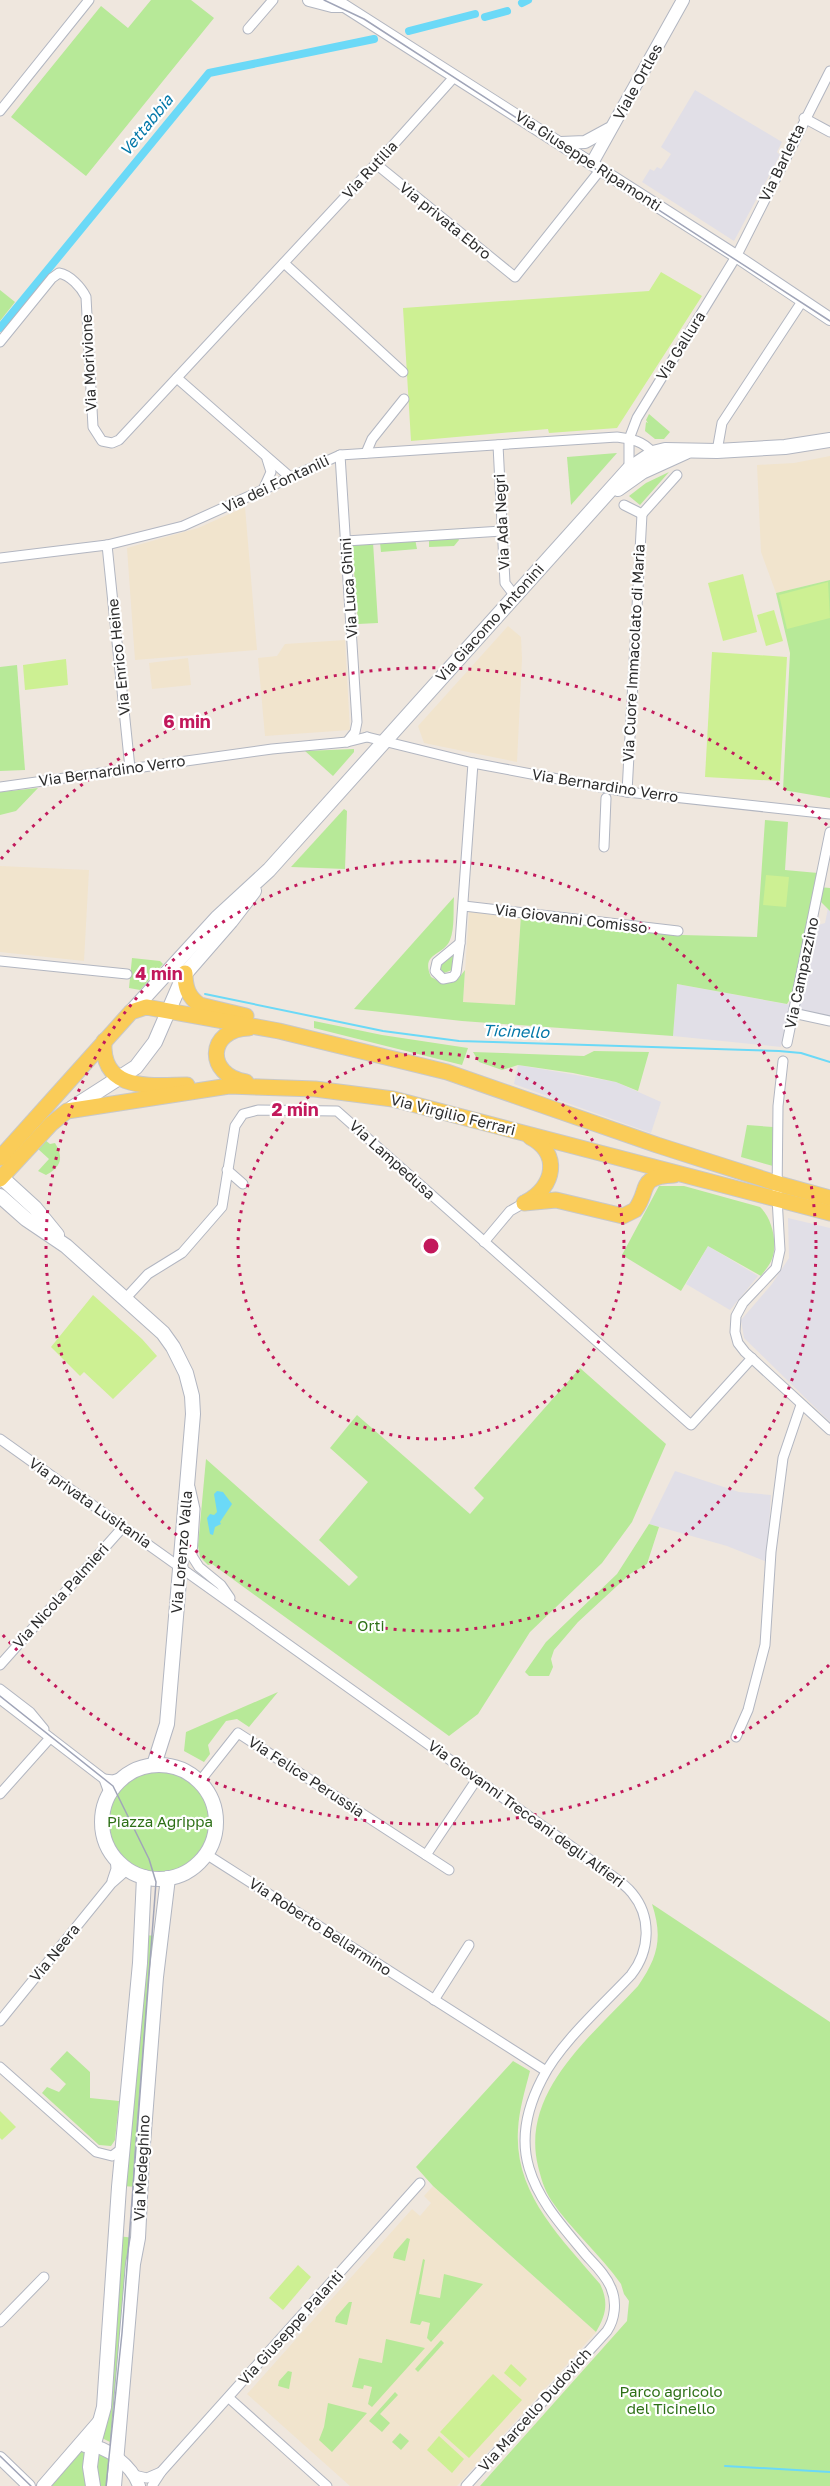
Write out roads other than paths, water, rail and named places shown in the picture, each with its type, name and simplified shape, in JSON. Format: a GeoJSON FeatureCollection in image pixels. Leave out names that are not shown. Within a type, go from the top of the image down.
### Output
{"type":"FeatureCollection","features":[{"type":"Feature","properties":{"kind":"main road"},"geometry":{"type":"LineString","coordinates":[[597,504],[629,469],[653,453],[665,450],[717,451],[785,447],[830,440]]}},
{"type":"Feature","properties":{"kind":"main road"},"geometry":{"type":"LineString","coordinates":[[597,504],[642,472],[687,451]]}},
{"type":"Feature","properties":{"kind":"main road","name":"Via Giacomo Antonini"},"geometry":{"type":"LineString","coordinates":[[0,1178],[51,1124],[67,1111],[121,1079],[136,1067],[149,1051],[185,973],[231,921],[269,870],[597,504]]}},
{"type":"Feature","properties":{"kind":"main road","name":"Via Giacomo Antonini"},"geometry":{"type":"LineString","coordinates":[[0,1158],[104,1041],[222,914],[269,870]]}},
{"type":"Feature","properties":{"kind":"main road"},"geometry":{"type":"LineString","coordinates":[[185,973],[187,990],[200,1005],[256,1018],[279,1031]]}},
{"type":"Feature","properties":{"kind":"main road"},"geometry":{"type":"LineString","coordinates":[[131,1012],[146,1007],[169,1011]]}},
{"type":"Feature","properties":{"kind":"main road","name":"Via Virgilio Ferrari"},"geometry":{"type":"LineString","coordinates":[[169,1011],[279,1031],[447,1072],[657,1146],[830,1213]]}},
{"type":"Feature","properties":{"kind":"main road"},"geometry":{"type":"LineString","coordinates":[[261,1028],[242,1028],[227,1034],[218,1044],[216,1060],[219,1067],[230,1078],[270,1086]]}},
{"type":"Feature","properties":{"kind":"main road"},"geometry":{"type":"LineString","coordinates":[[104,1041],[107,1065],[121,1079],[135,1084],[229,1086]]}},
{"type":"Feature","properties":{"kind":"main road","name":"Via Virgilio Ferrari"},"geometry":{"type":"LineString","coordinates":[[67,1111],[229,1086],[270,1086],[338,1091],[393,1099],[682,1175],[830,1198]]}},
{"type":"Feature","properties":{"kind":"main road"},"geometry":{"type":"LineString","coordinates":[[509,1128],[534,1140],[546,1150],[550,1157],[551,1166],[546,1184],[536,1196],[524,1203]]}},
{"type":"Feature","properties":{"kind":"main road"},"geometry":{"type":"LineString","coordinates":[[524,1203],[556,1200],[623,1216],[634,1210],[645,1185],[650,1181],[660,1176],[682,1175]]}},
{"type":"Feature","properties":{"kind":"main road"},"geometry":{"type":"LineString","coordinates":[[0,1178],[35,1208],[66,1246]]}},
{"type":"Feature","properties":{"kind":"main road"},"geometry":{"type":"LineString","coordinates":[[0,1196],[26,1219],[66,1246],[125,1299]]}},
{"type":"Feature","properties":{"kind":"main road","name":"Via Lorenzo Valla"},"geometry":{"type":"LineString","coordinates":[[125,1299],[167,1337],[188,1379],[193,1408],[167,1724],[154,1765]]}},
{"type":"Feature","properties":{"kind":"main road","name":"Via Lorenzo Valla"},"geometry":{"type":"LineString","coordinates":[[167,1724],[174,1767]]}},
{"type":"Feature","properties":{"kind":"main road"},"geometry":{"type":"LineString","coordinates":[[154,1765],[174,1767],[200,1781],[211,1798],[216,1819],[213,1840],[206,1854],[186,1872],[168,1878],[144,1876],[128,1869],[108,1847],[102,1823],[107,1799],[125,1776],[139,1768],[154,1765]]}},
{"type":"Feature","properties":{"kind":"main road","name":"Via Medeghino"},"geometry":{"type":"LineString","coordinates":[[93,2486],[90,2467],[93,2446],[104,2407],[119,2187],[140,1963],[144,1876]]}},
{"type":"Feature","properties":{"kind":"main road","name":"Via Medeghino"},"geometry":{"type":"LineString","coordinates":[[114,2486],[133,2264],[138,2238],[156,1977],[168,1878]]}},
{"type":"Feature","properties":{"kind":"street"},"geometry":{"type":"LineString","coordinates":[[0,111],[89,0]]}},
{"type":"Feature","properties":{"kind":"street"},"geometry":{"type":"LineString","coordinates":[[249,29],[273,0]]}},
{"type":"Feature","properties":{"kind":"street","name":"Via Giuseppe Ripamonti"},"geometry":{"type":"LineString","coordinates":[[309,0],[332,6],[340,2],[736,256],[830,319]]}},
{"type":"Feature","properties":{"kind":"street","name":"Viale Ortles"},"geometry":{"type":"LineString","coordinates":[[596,166],[614,124],[683,0]]}},
{"type":"Feature","properties":{"kind":"street","name":"Via Barletta"},"geometry":{"type":"LineString","coordinates":[[736,256],[830,70]]}},
{"type":"Feature","properties":{"kind":"street","name":"Via Rutilia"},"geometry":{"type":"LineString","coordinates":[[119,440],[455,76]]}},
{"type":"Feature","properties":{"kind":"street"},"geometry":{"type":"LineString","coordinates":[[804,118],[830,132]]}},
{"type":"Feature","properties":{"kind":"street"},"geometry":{"type":"LineString","coordinates":[[561,143],[593,140],[614,124]]}},
{"type":"Feature","properties":{"kind":"street","name":"Via privata Ebro"},"geometry":{"type":"LineString","coordinates":[[376,164],[515,277],[596,166]]}},
{"type":"Feature","properties":{"kind":"street","name":"Via Gallura"},"geometry":{"type":"LineString","coordinates":[[629,439],[641,410],[736,256]]}},
{"type":"Feature","properties":{"kind":"street"},"geometry":{"type":"LineString","coordinates":[[284,263],[403,372]]}},
{"type":"Feature","properties":{"kind":"street","name":"Via Morivione"},"geometry":{"type":"LineString","coordinates":[[0,342],[52,278],[63,274],[83,291],[86,297],[93,427],[102,441],[112,443],[119,440]]}},
{"type":"Feature","properties":{"kind":"street"},"geometry":{"type":"LineString","coordinates":[[717,451],[722,423],[802,300]]}},
{"type":"Feature","properties":{"kind":"street"},"geometry":{"type":"LineString","coordinates":[[177,378],[290,477]]}},
{"type":"Feature","properties":{"kind":"street"},"geometry":{"type":"LineString","coordinates":[[366,453],[372,439],[405,399]]}},
{"type":"Feature","properties":{"kind":"street","name":"Via dei Fontanili"},"geometry":{"type":"LineString","coordinates":[[0,558],[107,545],[199,520],[340,455],[615,437],[629,439]]}},
{"type":"Feature","properties":{"kind":"street"},"geometry":{"type":"LineString","coordinates":[[629,469],[629,439],[646,444],[653,453]]}},
{"type":"Feature","properties":{"kind":"street","name":"Via Ada Negri"},"geometry":{"type":"LineString","coordinates":[[498,445],[505,583],[515,596]]}},
{"type":"Feature","properties":{"kind":"street","name":"Via Luca Ghini"},"geometry":{"type":"LineString","coordinates":[[340,455],[357,722]]}},
{"type":"Feature","properties":{"kind":"street"},"geometry":{"type":"LineString","coordinates":[[263,489],[271,472],[266,457]]}},
{"type":"Feature","properties":{"kind":"street"},"geometry":{"type":"LineString","coordinates":[[624,505],[642,514],[676,475]]}},
{"type":"Feature","properties":{"kind":"street","name":"Via Cuore Immacolato di Maria"},"geometry":{"type":"LineString","coordinates":[[627,792],[642,514]]}},
{"type":"Feature","properties":{"kind":"street"},"geometry":{"type":"LineString","coordinates":[[346,541],[502,531]]}},
{"type":"Feature","properties":{"kind":"street","name":"Via Enrico Heine"},"geometry":{"type":"LineString","coordinates":[[107,545],[130,768]]}},
{"type":"Feature","properties":{"kind":"street"},"geometry":{"type":"LineString","coordinates":[[357,722],[367,737],[383,742]]}},
{"type":"Feature","properties":{"kind":"street"},"geometry":{"type":"LineString","coordinates":[[347,742],[355,732],[357,722]]}},
{"type":"Feature","properties":{"kind":"street","name":"Via Bernardino Verro"},"geometry":{"type":"LineString","coordinates":[[0,787],[272,749],[347,742],[367,737]]}},
{"type":"Feature","properties":{"kind":"street","name":"Via Bernardino Verro"},"geometry":{"type":"LineString","coordinates":[[383,742],[473,763],[627,792],[830,814]]}},
{"type":"Feature","properties":{"kind":"street"},"geometry":{"type":"LineString","coordinates":[[460,943],[473,763]]}},
{"type":"Feature","properties":{"kind":"street"},"geometry":{"type":"LineString","coordinates":[[604,847],[606,798]]}},
{"type":"Feature","properties":{"kind":"street","name":"Via Campazzino"},"geometry":{"type":"LineString","coordinates":[[787,1043],[830,832]]}},
{"type":"Feature","properties":{"kind":"street","name":"Via Giovanni Comisso"},"geometry":{"type":"LineString","coordinates":[[464,906],[678,931]]}},
{"type":"Feature","properties":{"kind":"street"},"geometry":{"type":"LineString","coordinates":[[0,961],[128,974]]}},
{"type":"Feature","properties":{"kind":"street"},"geometry":{"type":"LineString","coordinates":[[793,1013],[830,1021]]}},
{"type":"Feature","properties":{"kind":"street"},"geometry":{"type":"LineString","coordinates":[[783,1061],[778,1106],[780,1250],[778,1265],[743,1303],[736,1316],[735,1332],[738,1343],[752,1358],[830,1430]]}},
{"type":"Feature","properties":{"kind":"street","name":"Via Lampedusa"},"geometry":{"type":"LineString","coordinates":[[125,1299],[146,1276],[182,1253],[218,1213],[223,1204],[235,1126],[243,1114],[258,1110],[337,1111],[691,1425],[752,1358]]}},
{"type":"Feature","properties":{"kind":"street"},"geometry":{"type":"LineString","coordinates":[[227,1170],[243,1184]]}},
{"type":"Feature","properties":{"kind":"street"},"geometry":{"type":"LineString","coordinates":[[484,1242],[510,1211],[524,1203]]}},
{"type":"Feature","properties":{"kind":"street"},"geometry":{"type":"LineString","coordinates":[[736,1737],[748,1710],[765,1645],[771,1552],[783,1458],[801,1405]]}},
{"type":"Feature","properties":{"kind":"street","name":"Via privata Lusitania"},"geometry":{"type":"LineString","coordinates":[[0,1439],[180,1567]]}},
{"type":"Feature","properties":{"kind":"street","name":"Via Giovanni Treccani degli Alfieri"},"geometry":{"type":"LineString","coordinates":[[188,1479],[195,1509],[192,1556],[199,1567],[221,1585],[235,1605]]}},
{"type":"Feature","properties":{"kind":"street","name":"Via Nicola Palmieri"},"geometry":{"type":"LineString","coordinates":[[0,1665],[123,1527]]}},
{"type":"Feature","properties":{"kind":"street","name":"Via Giovanni Treccani degli Alfieri"},"geometry":{"type":"LineString","coordinates":[[180,1567],[623,1884],[637,1900],[646,1923],[646,1944],[634,1970],[556,2056],[546,2071],[532,2102],[526,2126],[528,2166],[535,2186],[548,2208],[606,2278],[612,2290],[614,2313],[611,2324],[604,2334]]}},
{"type":"Feature","properties":{"kind":"street"},"geometry":{"type":"LineString","coordinates":[[0,1689],[30,1712],[50,1738]]}},
{"type":"Feature","properties":{"kind":"street"},"geometry":{"type":"LineString","coordinates":[[0,1699],[104,1779],[113,1780],[125,1776]]}},
{"type":"Feature","properties":{"kind":"street","name":"Via Felice Perussia"},"geometry":{"type":"LineString","coordinates":[[200,1781],[238,1733],[449,1870]]}},
{"type":"Feature","properties":{"kind":"street"},"geometry":{"type":"LineString","coordinates":[[0,1794],[50,1738]]}},
{"type":"Feature","properties":{"kind":"street"},"geometry":{"type":"LineString","coordinates":[[104,1779],[108,1790],[107,1799]]}},
{"type":"Feature","properties":{"kind":"street"},"geometry":{"type":"LineString","coordinates":[[426,1854],[477,1779]]}},
{"type":"Feature","properties":{"kind":"street","name":"Via Roberto Bellarmino"},"geometry":{"type":"LineString","coordinates":[[206,1854],[546,2071]]}},
{"type":"Feature","properties":{"kind":"street"},"geometry":{"type":"LineString","coordinates":[[111,1884],[116,1869],[115,1857]]}},
{"type":"Feature","properties":{"kind":"street","name":"Via Neera"},"geometry":{"type":"LineString","coordinates":[[0,2021],[111,1884],[128,1869]]}},
{"type":"Feature","properties":{"kind":"street"},"geometry":{"type":"LineString","coordinates":[[434,2000],[470,1945]]}},
{"type":"Feature","properties":{"kind":"street"},"geometry":{"type":"LineString","coordinates":[[0,2067],[96,2152],[112,2156],[124,2147]]}},
{"type":"Feature","properties":{"kind":"street","name":"Via Giuseppe Palanti"},"geometry":{"type":"LineString","coordinates":[[152,2486],[161,2472],[420,2183]]}},
{"type":"Feature","properties":{"kind":"street"},"geometry":{"type":"LineString","coordinates":[[0,2322],[44,2277]]}},
{"type":"Feature","properties":{"kind":"street","name":"Via Marcello Dudovich"},"geometry":{"type":"LineString","coordinates":[[466,2486],[604,2334]]}},
{"type":"Feature","properties":{"kind":"street"},"geometry":{"type":"LineString","coordinates":[[229,2398],[327,2486]]}},
{"type":"Feature","properties":{"kind":"street"},"geometry":{"type":"LineString","coordinates":[[43,2486],[102,2418]]}},
{"type":"Feature","properties":{"kind":"street"},"geometry":{"type":"LineString","coordinates":[[76,2450],[93,2446],[117,2459],[136,2481],[161,2472]]}},
{"type":"Feature","properties":{"kind":"street"},"geometry":{"type":"LineString","coordinates":[[0,2458],[29,2486]]}},
{"type":"Feature","properties":{"kind":"water"},"geometry":{"type":"Polygon","coordinates":[[[217,1491],[223,1492],[232,1504],[220,1522],[221,1524],[215,1527],[213,1535],[210,1534],[207,1518],[210,1514],[214,1515],[217,1512],[214,1494],[217,1491]]]}},
{"type":"Feature","properties":{"kind":"waterway","name":"Vettabbia"},"geometry":{"type":"LineString","coordinates":[[522,3],[528,0]]}},
{"type":"Feature","properties":{"kind":"waterway","name":"Vettabbia"},"geometry":{"type":"LineString","coordinates":[[485,17],[507,11]]}},
{"type":"Feature","properties":{"kind":"waterway","name":"Vettabbia"},"geometry":{"type":"LineString","coordinates":[[409,31],[475,14]]}},
{"type":"Feature","properties":{"kind":"waterway","name":"Vettabbia"},"geometry":{"type":"LineString","coordinates":[[0,328],[209,73],[374,39]]}},
{"type":"Feature","properties":{"kind":"waterway","name":"Ticinello"},"geometry":{"type":"LineString","coordinates":[[205,994],[383,1031],[459,1041],[779,1051],[801,1053],[830,1062]]}},
{"type":"Feature","properties":{"kind":"waterway"},"geometry":{"type":"LineString","coordinates":[[725,2466],[830,2472]]}},
{"type":"Feature","properties":{"kind":"tram line"},"geometry":{"type":"LineString","coordinates":[[324,0],[364,19],[830,321]]}},
{"type":"Feature","properties":{"kind":"tram line"},"geometry":{"type":"LineString","coordinates":[[0,1696],[113,1786],[149,1859],[156,1882],[122,2333],[106,2486]]}},
{"type":"Feature","properties":{"kind":"tram line"},"geometry":{"type":"LineString","coordinates":[[0,2456],[31,2486]]}},
{"type":"Feature","properties":{"kind":"park label","name":"Orti"},"geometry":{"type":"Point","coordinates":[371,1626]}},
{"type":"Feature","properties":{"kind":"park label","name":"Piazza Agrippa"},"geometry":{"type":"Point","coordinates":[160,1822]}},
{"type":"Feature","properties":{"kind":"park label","name":"Parco agricolo del Ticinello"},"geometry":{"type":"Point","coordinates":[671,2400]}}]}
